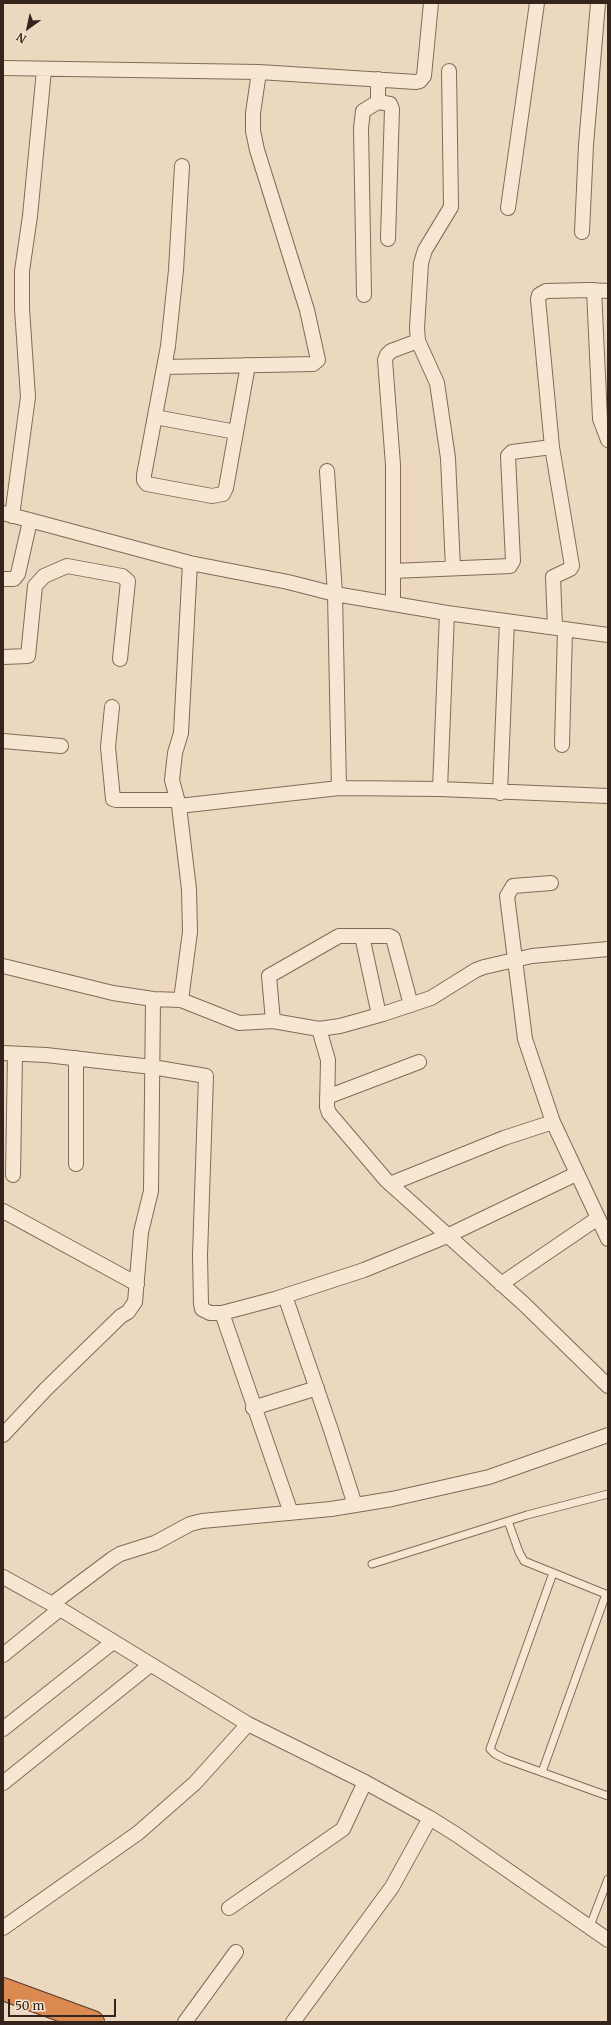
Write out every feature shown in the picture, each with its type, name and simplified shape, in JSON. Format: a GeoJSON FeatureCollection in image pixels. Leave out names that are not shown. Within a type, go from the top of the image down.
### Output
{"type":"FeatureCollection","features":[{"type":"Feature","properties":{"kind":"highway"},"geometry":{"type":"LineString","coordinates":[[3,1989],[93,2022]]}},
{"type":"Feature","properties":{"kind":"street"},"geometry":{"type":"LineString","coordinates":[[3,68],[44,70],[259,72],[416,82],[423,79],[426,63],[431,3]]}},
{"type":"Feature","properties":{"kind":"street"},"geometry":{"type":"LineString","coordinates":[[508,208],[537,3]]}},
{"type":"Feature","properties":{"kind":"street"},"geometry":{"type":"LineString","coordinates":[[582,232],[589,101],[598,3]]}},
{"type":"Feature","properties":{"kind":"street"},"geometry":{"type":"LineString","coordinates":[[44,70],[30,216],[22,271],[22,309],[28,397],[8,514],[190,563],[288,582],[335,594],[447,613],[608,635]]}},
{"type":"Feature","properties":{"kind":"street"},"geometry":{"type":"LineString","coordinates":[[449,71],[451,207],[425,250],[421,263],[417,328],[418,341],[437,383],[448,458],[453,568]]}},
{"type":"Feature","properties":{"kind":"street"},"geometry":{"type":"LineString","coordinates":[[164,367],[313,364],[317,362],[318,358],[307,310],[254,137],[253,113],[259,72]]}},
{"type":"Feature","properties":{"kind":"street"},"geometry":{"type":"LineString","coordinates":[[378,79],[378,102]]}},
{"type":"Feature","properties":{"kind":"street"},"geometry":{"type":"LineString","coordinates":[[364,295],[361,128],[363,111],[378,102],[390,104],[392,109],[388,239]]}},
{"type":"Feature","properties":{"kind":"street"},"geometry":{"type":"LineString","coordinates":[[182,166],[176,270],[164,367],[144,480],[152,486],[212,496],[223,494],[226,488],[248,365]]}},
{"type":"Feature","properties":{"kind":"street"},"geometry":{"type":"LineString","coordinates":[[594,290],[600,419],[608,440]]}},
{"type":"Feature","properties":{"kind":"street"},"geometry":{"type":"LineString","coordinates":[[562,745],[560,628],[553,577],[572,566],[552,448],[538,298],[539,295],[546,291],[608,291]]}},
{"type":"Feature","properties":{"kind":"street"},"geometry":{"type":"LineString","coordinates":[[393,604],[393,465],[385,360],[391,351],[418,341]]}},
{"type":"Feature","properties":{"kind":"street"},"geometry":{"type":"LineString","coordinates":[[155,417],[236,432]]}},
{"type":"Feature","properties":{"kind":"street"},"geometry":{"type":"LineString","coordinates":[[393,571],[510,566],[512,564],[508,456],[512,452],[552,448]]}},
{"type":"Feature","properties":{"kind":"street"},"geometry":{"type":"LineString","coordinates":[[327,471],[335,594],[339,788]]}},
{"type":"Feature","properties":{"kind":"street"},"geometry":{"type":"LineString","coordinates":[[3,579],[14,579],[18,574],[30,521]]}},
{"type":"Feature","properties":{"kind":"street"},"geometry":{"type":"LineString","coordinates":[[181,1000],[190,925],[189,889],[178,803],[172,780],[172,766],[181,733],[190,563]]}},
{"type":"Feature","properties":{"kind":"street"},"geometry":{"type":"LineString","coordinates":[[3,657],[28,656],[34,586],[44,576],[67,566],[117,575],[126,579],[128,584],[120,659]]}},
{"type":"Feature","properties":{"kind":"street"},"geometry":{"type":"LineString","coordinates":[[440,789],[447,613]]}},
{"type":"Feature","properties":{"kind":"street"},"geometry":{"type":"LineString","coordinates":[[500,793],[507,621]]}},
{"type":"Feature","properties":{"kind":"street"},"geometry":{"type":"LineString","coordinates":[[112,707],[108,747],[113,799],[116,800],[178,803],[339,788],[440,789],[500,793],[608,796]]}},
{"type":"Feature","properties":{"kind":"street"},"geometry":{"type":"LineString","coordinates":[[3,741],[61,746]]}},
{"type":"Feature","properties":{"kind":"street"},"geometry":{"type":"LineString","coordinates":[[551,882],[513,886],[508,893],[527,1049],[553,1122],[576,1174],[602,1220],[608,1239]]}},
{"type":"Feature","properties":{"kind":"street"},"geometry":{"type":"LineString","coordinates":[[362,936],[379,1015]]}},
{"type":"Feature","properties":{"kind":"street"},"geometry":{"type":"LineString","coordinates":[[273,1021],[268,978],[270,975],[336,937],[389,936],[394,940],[411,1005]]}},
{"type":"Feature","properties":{"kind":"street"},"geometry":{"type":"LineString","coordinates":[[3,966],[112,993],[153,999],[181,1000],[239,1023],[273,1021],[319,1029],[340,1026],[431,998],[476,970],[515,960],[608,949]]}},
{"type":"Feature","properties":{"kind":"street"},"geometry":{"type":"LineString","coordinates":[[3,1434],[46,1389],[128,1312],[135,1302],[141,1232],[151,1191],[153,999]]}},
{"type":"Feature","properties":{"kind":"street"},"geometry":{"type":"LineString","coordinates":[[319,1029],[328,1060],[327,1107],[329,1113],[390,1184],[501,1284],[602,1378],[608,1386]]}},
{"type":"Feature","properties":{"kind":"street"},"geometry":{"type":"LineString","coordinates":[[13,1175],[9,1053],[76,1058],[202,1074],[207,1079],[200,1255],[201,1304],[202,1309],[206,1312],[222,1313],[285,1296],[364,1270],[446,1236],[576,1174]]}},
{"type":"Feature","properties":{"kind":"street"},"geometry":{"type":"LineString","coordinates":[[76,1058],[76,1164]]}},
{"type":"Feature","properties":{"kind":"street"},"geometry":{"type":"LineString","coordinates":[[327,1097],[419,1062]]}},
{"type":"Feature","properties":{"kind":"street"},"geometry":{"type":"LineString","coordinates":[[390,1184],[504,1138],[553,1122]]}},
{"type":"Feature","properties":{"kind":"street"},"geometry":{"type":"LineString","coordinates":[[3,1211],[137,1284]]}},
{"type":"Feature","properties":{"kind":"street"},"geometry":{"type":"LineString","coordinates":[[501,1284],[602,1220]]}},
{"type":"Feature","properties":{"kind":"street"},"geometry":{"type":"LineString","coordinates":[[285,1296],[355,1505]]}},
{"type":"Feature","properties":{"kind":"street"},"geometry":{"type":"LineString","coordinates":[[222,1313],[291,1513]]}},
{"type":"Feature","properties":{"kind":"street"},"geometry":{"type":"LineString","coordinates":[[254,1408],[317,1388]]}},
{"type":"Feature","properties":{"kind":"street"},"geometry":{"type":"LineString","coordinates":[[3,1654],[56,1606],[112,1559],[120,1554],[155,1543],[190,1524],[202,1521],[291,1513],[392,1499],[489,1476],[608,1435]]}},
{"type":"Feature","properties":{"kind":"street"},"geometry":{"type":"LineString","coordinates":[[4,1580],[56,1606],[248,1724],[365,1782],[430,1818],[590,1926],[608,1940]]}},
{"type":"Feature","properties":{"kind":"street"},"geometry":{"type":"LineString","coordinates":[[3,1729],[113,1642]]}},
{"type":"Feature","properties":{"kind":"street"},"geometry":{"type":"LineString","coordinates":[[3,1783],[150,1665]]}},
{"type":"Feature","properties":{"kind":"street"},"geometry":{"type":"LineString","coordinates":[[3,1928],[138,1833],[195,1783],[248,1724]]}},
{"type":"Feature","properties":{"kind":"street"},"geometry":{"type":"LineString","coordinates":[[229,1908],[344,1829],[365,1782]]}},
{"type":"Feature","properties":{"kind":"street"},"geometry":{"type":"LineString","coordinates":[[293,2022],[392,1887],[430,1818]]}},
{"type":"Feature","properties":{"kind":"street"},"geometry":{"type":"LineString","coordinates":[[185,2022],[236,1952]]}},
{"type":"Feature","properties":{"kind":"lane"},"geometry":{"type":"LineString","coordinates":[[372,1564],[508,1520],[608,1494]]}},
{"type":"Feature","properties":{"kind":"lane"},"geometry":{"type":"LineString","coordinates":[[508,1520],[519,1552],[524,1561],[607,1595],[542,1772]]}},
{"type":"Feature","properties":{"kind":"lane"},"geometry":{"type":"LineString","coordinates":[[553,1573],[490,1749],[495,1754],[505,1759],[608,1796]]}},
{"type":"Feature","properties":{"kind":"lane"},"geometry":{"type":"LineString","coordinates":[[590,1926],[608,1879]]}}]}
